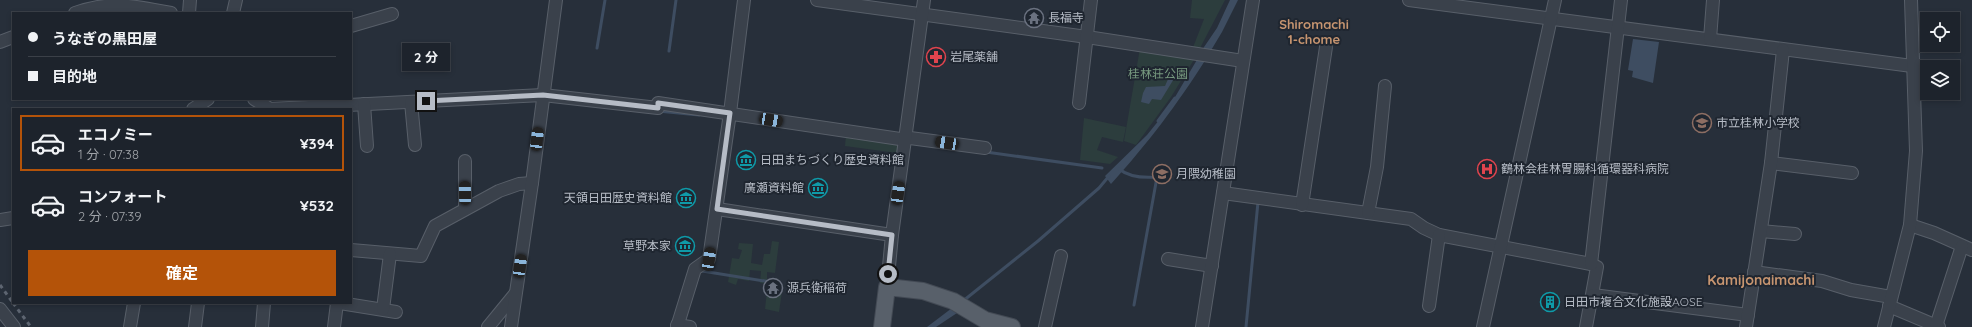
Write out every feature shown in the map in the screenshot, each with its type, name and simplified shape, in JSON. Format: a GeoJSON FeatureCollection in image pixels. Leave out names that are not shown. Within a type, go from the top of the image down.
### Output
{"type":"FeatureCollection","features":[{"type":"Feature","properties":{"kind":"main road"},"geometry":{"type":"LineString","coordinates":[[882,327],[887,287],[923,291],[958,304],[985,320],[1012,327]]}},
{"type":"Feature","properties":{"kind":"street"},"geometry":{"type":"LineString","coordinates":[[189,12],[190,0]]}},
{"type":"Feature","properties":{"kind":"street"},"geometry":{"type":"LineString","coordinates":[[233,12],[236,0]]}},
{"type":"Feature","properties":{"kind":"street"},"geometry":{"type":"LineString","coordinates":[[511,327],[556,0]]}},
{"type":"Feature","properties":{"kind":"street"},"geometry":{"type":"LineString","coordinates":[[690,327],[677,326],[695,269],[709,259],[730,113],[744,0]]}},
{"type":"Feature","properties":{"kind":"street"},"geometry":{"type":"LineString","coordinates":[[817,0],[1087,37],[1243,61]]}},
{"type":"Feature","properties":{"kind":"street"},"geometry":{"type":"LineString","coordinates":[[887,287],[892,235],[924,0]]}},
{"type":"Feature","properties":{"kind":"street"},"geometry":{"type":"LineString","coordinates":[[1079,103],[1091,0]]}},
{"type":"Feature","properties":{"kind":"street"},"geometry":{"type":"LineString","coordinates":[[1202,327],[1253,0]]}},
{"type":"Feature","properties":{"kind":"street"},"geometry":{"type":"LineString","coordinates":[[1409,0],[1912,66]]}},
{"type":"Feature","properties":{"kind":"street"},"geometry":{"type":"LineString","coordinates":[[1483,327],[1555,0]]}},
{"type":"Feature","properties":{"kind":"street"},"geometry":{"type":"LineString","coordinates":[[1591,264],[1621,0]]}},
{"type":"Feature","properties":{"kind":"street"},"geometry":{"type":"LineString","coordinates":[[1710,39],[1714,0]]}},
{"type":"Feature","properties":{"kind":"street"},"geometry":{"type":"LineString","coordinates":[[1884,327],[1910,225],[1916,151],[1911,0]]}},
{"type":"Feature","properties":{"kind":"street"},"geometry":{"type":"LineString","coordinates":[[77,12],[89,4],[134,6],[166,12]]}},
{"type":"Feature","properties":{"kind":"street"},"geometry":{"type":"LineString","coordinates":[[352,26],[392,14]]}},
{"type":"Feature","properties":{"kind":"street"},"geometry":{"type":"LineString","coordinates":[[0,42],[12,37]]}},
{"type":"Feature","properties":{"kind":"street"},"geometry":{"type":"LineString","coordinates":[[1302,205],[1326,46]]}},
{"type":"Feature","properties":{"kind":"street"},"geometry":{"type":"LineString","coordinates":[[1593,296],[1747,321],[1771,163],[1783,50]]}},
{"type":"Feature","properties":{"kind":"street"},"geometry":{"type":"LineString","coordinates":[[1368,213],[1377,167],[1385,86]]}},
{"type":"Feature","properties":{"kind":"street"},"geometry":{"type":"LineString","coordinates":[[289,108],[364,104],[411,104],[543,95],[658,108],[658,103],[894,138],[905,137],[985,148]]}},
{"type":"Feature","properties":{"kind":"street"},"geometry":{"type":"LineString","coordinates":[[194,108],[206,100]]}},
{"type":"Feature","properties":{"kind":"street"},"geometry":{"type":"LineString","coordinates":[[256,100],[268,108]]}},
{"type":"Feature","properties":{"kind":"street"},"geometry":{"type":"LineString","coordinates":[[364,104],[367,146]]}},
{"type":"Feature","properties":{"kind":"street"},"geometry":{"type":"LineString","coordinates":[[411,104],[415,145]]}},
{"type":"Feature","properties":{"kind":"street"},"geometry":{"type":"LineString","coordinates":[[465,161],[466,209]]}},
{"type":"Feature","properties":{"kind":"street"},"geometry":{"type":"LineString","coordinates":[[1771,163],[1852,173]]}},
{"type":"Feature","properties":{"kind":"street"},"geometry":{"type":"LineString","coordinates":[[352,250],[421,256],[435,226],[499,191],[519,184],[532,183]]}},
{"type":"Feature","properties":{"kind":"street"},"geometry":{"type":"LineString","coordinates":[[1223,193],[1411,219],[1439,235],[1500,248],[1591,264],[1597,267],[1593,296],[1586,327]]}},
{"type":"Feature","properties":{"kind":"street"},"geometry":{"type":"LineString","coordinates":[[717,209],[892,235]]}},
{"type":"Feature","properties":{"kind":"street"},"geometry":{"type":"LineString","coordinates":[[0,220],[12,218]]}},
{"type":"Feature","properties":{"kind":"street"},"geometry":{"type":"LineString","coordinates":[[1754,272],[1822,281],[1890,301],[1937,326],[1967,248],[1934,233],[1910,225]]}},
{"type":"Feature","properties":{"kind":"street"},"geometry":{"type":"LineString","coordinates":[[1761,230],[1795,234]]}},
{"type":"Feature","properties":{"kind":"street"},"geometry":{"type":"LineString","coordinates":[[1429,306],[1439,235]]}},
{"type":"Feature","properties":{"kind":"street"},"geometry":{"type":"LineString","coordinates":[[383,309],[390,254]]}},
{"type":"Feature","properties":{"kind":"street"},"geometry":{"type":"LineString","coordinates":[[1045,327],[1061,256]]}},
{"type":"Feature","properties":{"kind":"street"},"geometry":{"type":"LineString","coordinates":[[1168,259],[1212,266]]}},
{"type":"Feature","properties":{"kind":"street"},"geometry":{"type":"LineString","coordinates":[[488,327],[516,292]]}},
{"type":"Feature","properties":{"kind":"street"},"geometry":{"type":"LineString","coordinates":[[130,327],[134,304]]}},
{"type":"Feature","properties":{"kind":"street"},"geometry":{"type":"LineString","coordinates":[[195,327],[198,304]]}},
{"type":"Feature","properties":{"kind":"street"},"geometry":{"type":"LineString","coordinates":[[262,327],[264,304]]}},
{"type":"Feature","properties":{"kind":"street"},"geometry":{"type":"LineString","coordinates":[[334,327],[337,304]]}},
{"type":"Feature","properties":{"kind":"street"},"geometry":{"type":"LineString","coordinates":[[347,304],[396,312]]}},
{"type":"Feature","properties":{"kind":"street"},"geometry":{"type":"LineString","coordinates":[[0,309],[14,327]]}},
{"type":"Feature","properties":{"kind":"green space"},"geometry":{"type":"Polygon","coordinates":[[[1192,0],[1225,0],[1198,52],[1192,50],[1204,19],[1190,18],[1192,0]]]}},
{"type":"Feature","properties":{"kind":"green space","name":"桂林荘公園"},"geometry":{"type":"Polygon","coordinates":[[[1140,48],[1195,58],[1171,97],[1136,145],[1124,141],[1140,48]]]}},
{"type":"Feature","properties":{"kind":"green space"},"geometry":{"type":"Polygon","coordinates":[[[1084,118],[1126,127],[1123,142],[1102,137],[1097,150],[1118,157],[1110,164],[1080,160],[1084,118]]]}},
{"type":"Feature","properties":{"kind":"green space"},"geometry":{"type":"Polygon","coordinates":[[[846,135],[898,142],[897,153],[845,146],[846,135]]]}},
{"type":"Feature","properties":{"kind":"green space"},"geometry":{"type":"Polygon","coordinates":[[[772,241],[779,242],[775,273],[767,272],[767,284],[760,283],[761,271],[750,270],[749,281],[738,279],[736,285],[728,282],[732,258],[739,259],[742,250],[738,249],[739,243],[753,244],[751,263],[762,265],[764,254],[770,254],[772,241]]]}},
{"type":"Feature","properties":{"kind":"green space"},"geometry":{"type":"Polygon","coordinates":[[[768,282],[783,285],[779,312],[765,309],[768,282]]]}},
{"type":"Feature","properties":{"kind":"water"},"geometry":{"type":"Polygon","coordinates":[[[1230,0],[1238,0],[1222,32],[1210,52],[1202,50],[1217,28],[1230,0]]]}},
{"type":"Feature","properties":{"kind":"water"},"geometry":{"type":"Polygon","coordinates":[[[1633,39],[1659,42],[1653,83],[1632,77],[1633,71],[1628,70],[1633,39]]]}},
{"type":"Feature","properties":{"kind":"water"},"geometry":{"type":"Polygon","coordinates":[[[1198,58],[1206,59],[1162,123],[1111,184],[1105,176],[1147,135],[1168,109],[1198,58]]]}},
{"type":"Feature","properties":{"kind":"water"},"geometry":{"type":"Polygon","coordinates":[[[1169,77],[1175,77],[1161,100],[1152,99],[1149,104],[1141,102],[1146,87],[1165,86],[1169,77]]]}},
{"type":"Feature","properties":{"kind":"water"},"geometry":{"type":"Polygon","coordinates":[[[956,305],[963,309],[936,327],[927,327],[956,305]]]}},
{"type":"Feature","properties":{"kind":"waterway"},"geometry":{"type":"LineString","coordinates":[[597,48],[605,0]]}},
{"type":"Feature","properties":{"kind":"waterway"},"geometry":{"type":"LineString","coordinates":[[669,51],[676,0]]}},
{"type":"Feature","properties":{"kind":"waterway"},"geometry":{"type":"LineString","coordinates":[[1158,121],[1175,98]]}},
{"type":"Feature","properties":{"kind":"waterway"},"geometry":{"type":"LineString","coordinates":[[658,111],[699,115]]}},
{"type":"Feature","properties":{"kind":"waterway"},"geometry":{"type":"LineString","coordinates":[[986,152],[1102,168]]}},
{"type":"Feature","properties":{"kind":"waterway"},"geometry":{"type":"LineString","coordinates":[[1119,169],[1127,174],[1157,177],[1134,305]]}},
{"type":"Feature","properties":{"kind":"waterway"},"geometry":{"type":"LineString","coordinates":[[963,301],[1038,241],[1099,188],[1109,176]]}},
{"type":"Feature","properties":{"kind":"waterway"},"geometry":{"type":"LineString","coordinates":[[1246,327],[1258,202]]}},
{"type":"Feature","properties":{"kind":"waterway"},"geometry":{"type":"LineString","coordinates":[[702,271],[777,283]]}},
{"type":"Feature","properties":{"kind":"waterway"},"geometry":{"type":"LineString","coordinates":[[794,285],[820,290]]}},
{"type":"Feature","properties":{"kind":"railway"},"geometry":{"type":"LineString","coordinates":[[0,285],[12,302]]}},
{"type":"Feature","properties":{"kind":"railway"},"geometry":{"type":"LineString","coordinates":[[14,304],[31,327]]}},
{"type":"Feature","properties":{"kind":"place","name":"長福寺"},"geometry":{"type":"Point","coordinates":[1034,18]}},
{"type":"Feature","properties":{"kind":"place","name":"岩尾薬舗"},"geometry":{"type":"Point","coordinates":[936,57]}},
{"type":"Feature","properties":{"kind":"place","name":"市立桂林小学校"},"geometry":{"type":"Point","coordinates":[1702,123]}},
{"type":"Feature","properties":{"kind":"place","name":"日田まちづくり歴史資料館"},"geometry":{"type":"Point","coordinates":[746,160]}},
{"type":"Feature","properties":{"kind":"place","name":"鶴林会桂林胃腸科循環器科病院"},"geometry":{"type":"Point","coordinates":[1487,169]}},
{"type":"Feature","properties":{"kind":"place","name":"月隈幼稚園"},"geometry":{"type":"Point","coordinates":[1162,174]}},
{"type":"Feature","properties":{"kind":"place","name":"廣瀬資料館"},"geometry":{"type":"Point","coordinates":[818,188]}},
{"type":"Feature","properties":{"kind":"place","name":"天領日田歴史資料館"},"geometry":{"type":"Point","coordinates":[686,198]}},
{"type":"Feature","properties":{"kind":"place","name":"草野本家"},"geometry":{"type":"Point","coordinates":[685,246]}},
{"type":"Feature","properties":{"kind":"place","name":"源兵衛稲荷"},"geometry":{"type":"Point","coordinates":[773,288]}},
{"type":"Feature","properties":{"kind":"place","name":"日田市複合文化施設AOSE"},"geometry":{"type":"Point","coordinates":[1550,302]}},
{"type":"Feature","properties":{"kind":"district","name":"Shiromachi 1-chome"},"geometry":{"type":"Point","coordinates":[1314,32]}},
{"type":"Feature","properties":{"kind":"district","name":"Kamijonaimachi"},"geometry":{"type":"Point","coordinates":[1761,280]}},
{"type":"Feature","properties":{"kind":"route"},"geometry":{"type":"LineString","coordinates":[[426,101],[543,95],[658,108],[658,103],[730,113],[717,209],[892,235],[888,274]]}}]}
